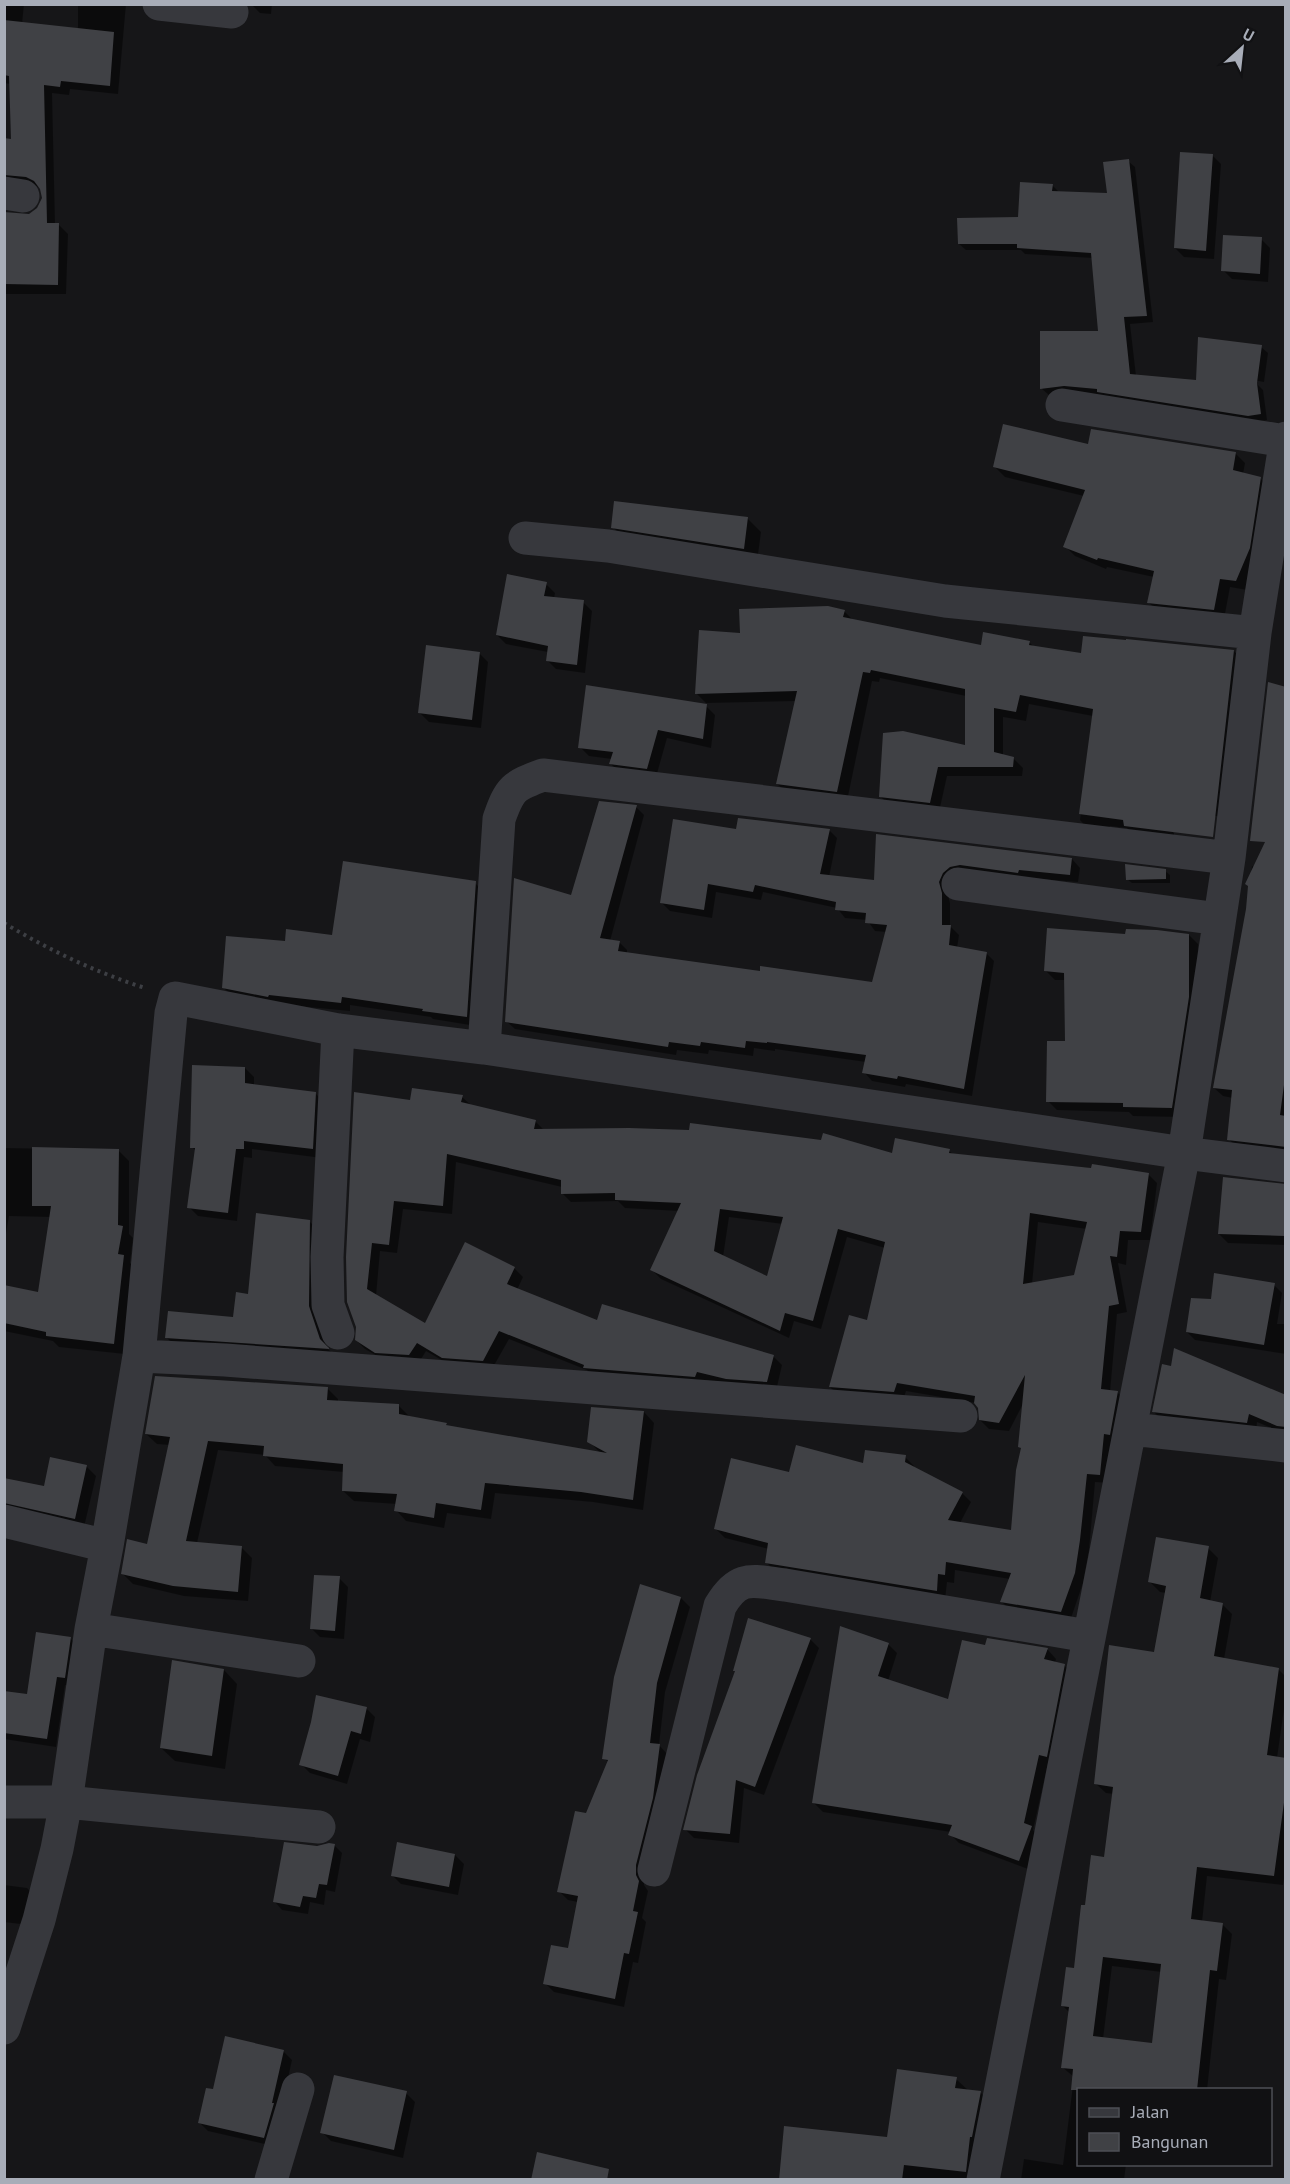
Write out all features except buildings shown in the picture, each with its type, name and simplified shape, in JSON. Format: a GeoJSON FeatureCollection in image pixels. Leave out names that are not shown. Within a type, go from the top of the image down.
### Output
{"type":"FeatureCollection","features":[{"type":"Feature","properties":{"kind":"street"},"geometry":{"type":"LineString","coordinates":[[159,4],[232,12]]}},
{"type":"Feature","properties":{"kind":"street"},"geometry":{"type":"LineString","coordinates":[[983,2180],[1184,1153],[1229,858],[1255,633],[1285,439],[1062,405]]}},
{"type":"Feature","properties":{"kind":"street"},"geometry":{"type":"LineString","coordinates":[[525,538],[608,546],[945,601],[1255,633]]}},
{"type":"Feature","properties":{"kind":"street"},"geometry":{"type":"LineString","coordinates":[[484,1048],[499,819],[504,803],[517,785],[543,775],[1229,858]]}},
{"type":"Feature","properties":{"kind":"street"},"geometry":{"type":"LineString","coordinates":[[958,884],[1219,919]]}},
{"type":"Feature","properties":{"kind":"street"},"geometry":{"type":"LineString","coordinates":[[4,2028],[39,1920],[66,1802],[91,1629],[139,1356],[171,1013],[175,998],[338,1030],[484,1048],[1184,1153],[1286,1166]]}},
{"type":"Feature","properties":{"kind":"street"},"geometry":{"type":"LineString","coordinates":[[338,1030],[327,1257],[328,1305],[338,1333]]}},
{"type":"Feature","properties":{"kind":"street"},"geometry":{"type":"LineString","coordinates":[[139,1356],[225,1360],[961,1416]]}},
{"type":"Feature","properties":{"kind":"street"},"geometry":{"type":"LineString","coordinates":[[1131,1429],[1286,1446]]}},
{"type":"Feature","properties":{"kind":"street"},"geometry":{"type":"LineString","coordinates":[[4,1521],[107,1546]]}},
{"type":"Feature","properties":{"kind":"street"},"geometry":{"type":"LineString","coordinates":[[654,1870],[720,1606],[728,1593],[738,1584],[755,1581],[785,1585],[1088,1636]]}},
{"type":"Feature","properties":{"kind":"street"},"geometry":{"type":"LineString","coordinates":[[91,1629],[299,1661]]}},
{"type":"Feature","properties":{"kind":"street"},"geometry":{"type":"LineString","coordinates":[[4,1802],[66,1802],[319,1827]]}},
{"type":"Feature","properties":{"kind":"street"},"geometry":{"type":"LineString","coordinates":[[271,2180],[298,2089]]}},
{"type":"Feature","properties":{"kind":"path"},"geometry":{"type":"LineString","coordinates":[[4,923],[32,940],[104,975],[175,998]]}}]}
